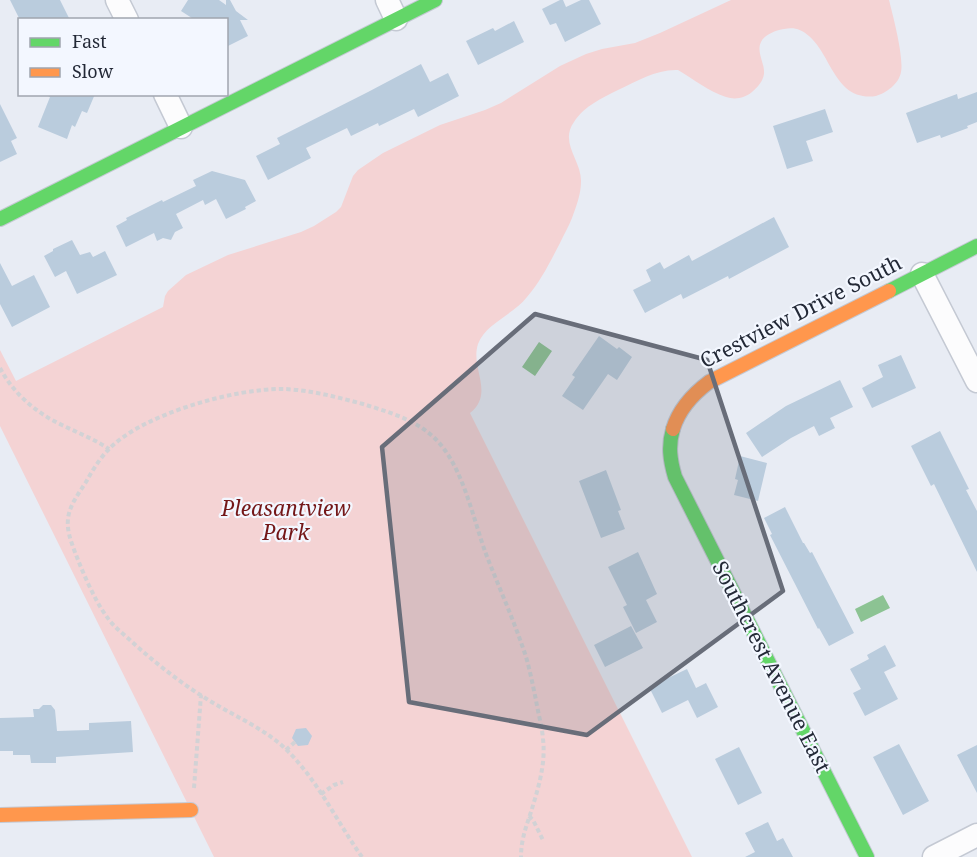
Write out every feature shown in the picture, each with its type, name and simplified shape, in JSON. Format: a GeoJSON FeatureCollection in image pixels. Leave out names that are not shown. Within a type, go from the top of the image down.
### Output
{"type":"FeatureCollection","features":[{"type":"Feature","properties":{"kind":"street"},"geometry":{"type":"LineString","coordinates":[[117,0],[126,18]]}},
{"type":"Feature","properties":{"kind":"street"},"geometry":{"type":"LineString","coordinates":[[0,219],[182,128],[392,10],[435,0]]}},
{"type":"Feature","properties":{"kind":"street"},"geometry":{"type":"LineString","coordinates":[[166,96],[182,128]]}},
{"type":"Feature","properties":{"kind":"street","name":"Crestview Drive South"},"geometry":{"type":"LineString","coordinates":[[675,477],[669,460],[672,431],[682,409],[697,390],[712,380],[977,246]]}},
{"type":"Feature","properties":{"kind":"street"},"geometry":{"type":"LineString","coordinates":[[922,274],[977,381]]}},
{"type":"Feature","properties":{"kind":"street","name":"Southcrest Avenue East"},"geometry":{"type":"LineString","coordinates":[[675,477],[867,857]]}},
{"type":"Feature","properties":{"kind":"street"},"geometry":{"type":"LineString","coordinates":[[0,815],[191,810]]}},
{"type":"Feature","properties":{"kind":"street"},"geometry":{"type":"LineString","coordinates":[[934,857],[977,836]]}},
{"type":"Feature","properties":{"kind":"path"},"geometry":{"type":"LineString","coordinates":[[0,368],[13,388],[30,404],[59,424],[109,449]]}},
{"type":"Feature","properties":{"kind":"path"},"geometry":{"type":"LineString","coordinates":[[361,856],[321,794],[286,750],[262,731],[201,695],[143,651],[106,616],[91,589],[71,541],[68,526],[69,510],[90,474],[109,449],[138,428],[167,414],[248,392],[289,389],[370,406],[410,422],[433,436],[449,455],[459,476],[527,660],[542,732],[544,747],[541,774],[523,834],[521,857]]}},
{"type":"Feature","properties":{"kind":"path"},"geometry":{"type":"LineString","coordinates":[[191,810],[201,695]]}},
{"type":"Feature","properties":{"kind":"path"},"geometry":{"type":"LineString","coordinates":[[286,750],[295,742]]}},
{"type":"Feature","properties":{"kind":"path"},"geometry":{"type":"LineString","coordinates":[[321,794],[343,782]]}},
{"type":"Feature","properties":{"kind":"path"},"geometry":{"type":"LineString","coordinates":[[529,816],[543,840]]}},
{"type":"Feature","properties":{"kind":"highlighted area"},"geometry":{"type":"Polygon","coordinates":[[[535,314],[707,360],[783,591],[587,735],[409,702],[382,447],[535,314]]]}},
{"type":"Feature","properties":{"kind":"green space","name":"Pleasantview Park"},"geometry":{"type":"Polygon","coordinates":[[[731,0],[889,0],[900,47],[902,65],[900,76],[888,90],[880,95],[868,97],[856,94],[840,82],[809,36],[797,29],[788,28],[767,35],[763,39],[760,50],[763,77],[756,88],[743,97],[733,98],[720,95],[678,70],[670,70],[640,79],[589,107],[574,122],[570,130],[570,145],[581,182],[572,218],[549,264],[532,291],[515,309],[487,330],[478,344],[476,353],[481,397],[470,413],[692,857],[214,857],[0,426],[0,350],[16,381],[163,307],[168,291],[186,275],[228,255],[314,226],[341,207],[353,176],[383,153],[440,125],[501,103],[560,66],[586,54],[635,43],[731,0]]]}},
{"type":"Feature","properties":{"kind":"shaded area"},"geometry":{"type":"Polygon","coordinates":[[[539,342],[552,351],[535,376],[522,367],[539,342]]]}},
{"type":"Feature","properties":{"kind":"shaded area"},"geometry":{"type":"Polygon","coordinates":[[[883,595],[890,608],[861,622],[855,609],[883,595]]]}},
{"type":"Feature","properties":{"kind":"building"},"geometry":{"type":"Polygon","coordinates":[[[10,0],[60,0],[69,18],[19,18],[10,0]]]}},
{"type":"Feature","properties":{"kind":"building"},"geometry":{"type":"Polygon","coordinates":[[[188,0],[219,0],[226,5],[226,0],[230,0],[236,11],[248,20],[240,20],[248,36],[228,46],[228,18],[192,18],[181,11],[188,0]]]}},
{"type":"Feature","properties":{"kind":"building"},"geometry":{"type":"Polygon","coordinates":[[[563,0],[566,7],[581,0],[589,0],[601,24],[565,42],[556,23],[550,25],[542,9],[563,0]]]}},
{"type":"Feature","properties":{"kind":"building"},"geometry":{"type":"Polygon","coordinates":[[[514,21],[524,42],[478,65],[466,41],[493,28],[495,31],[514,21]]]}},
{"type":"Feature","properties":{"kind":"building"},"geometry":{"type":"Polygon","coordinates":[[[421,64],[430,82],[448,73],[459,96],[418,117],[414,109],[379,126],[378,123],[351,136],[347,128],[306,148],[311,158],[268,180],[256,156],[280,144],[277,138],[421,64]]]}},
{"type":"Feature","properties":{"kind":"building"},"geometry":{"type":"Polygon","coordinates":[[[977,92],[977,122],[967,126],[968,128],[941,138],[940,135],[917,143],[906,113],[957,94],[958,99],[977,92]]]}},
{"type":"Feature","properties":{"kind":"building"},"geometry":{"type":"Polygon","coordinates":[[[48,96],[94,96],[87,113],[82,111],[75,127],[72,125],[67,139],[38,127],[50,97],[48,96]]]}},
{"type":"Feature","properties":{"kind":"building"},"geometry":{"type":"Polygon","coordinates":[[[0,104],[17,138],[11,141],[17,154],[0,162],[0,104]]]}},
{"type":"Feature","properties":{"kind":"building"},"geometry":{"type":"Polygon","coordinates":[[[825,109],[833,132],[806,141],[813,161],[787,169],[773,126],[825,109]]]}},
{"type":"Feature","properties":{"kind":"building"},"geometry":{"type":"Polygon","coordinates":[[[212,171],[245,180],[256,201],[226,219],[216,199],[205,205],[203,200],[176,214],[183,228],[175,232],[171,240],[163,238],[157,241],[154,233],[126,247],[116,226],[127,220],[126,218],[162,200],[163,202],[196,186],[193,180],[212,171]]]}},
{"type":"Feature","properties":{"kind":"building"},"geometry":{"type":"Polygon","coordinates":[[[774,217],[789,247],[729,279],[728,276],[683,299],[681,294],[645,313],[633,290],[651,281],[646,270],[660,262],[664,269],[689,255],[692,261],[774,217]]]}},
{"type":"Feature","properties":{"kind":"building"},"geometry":{"type":"Polygon","coordinates":[[[72,240],[80,255],[90,252],[93,257],[105,251],[117,275],[77,294],[66,271],[55,277],[44,256],[72,240]]]}},
{"type":"Feature","properties":{"kind":"building"},"geometry":{"type":"Polygon","coordinates":[[[0,263],[12,286],[34,275],[50,307],[12,327],[0,304],[0,263]]]}},
{"type":"Feature","properties":{"kind":"building"},"geometry":{"type":"Polygon","coordinates":[[[599,336],[632,357],[617,380],[608,374],[583,410],[562,396],[575,377],[572,375],[599,336]]]}},
{"type":"Feature","properties":{"kind":"building"},"geometry":{"type":"Polygon","coordinates":[[[901,355],[916,388],[872,408],[862,388],[883,377],[878,365],[901,355]]]}},
{"type":"Feature","properties":{"kind":"building"},"geometry":{"type":"Polygon","coordinates":[[[840,380],[853,407],[830,418],[835,428],[819,436],[814,426],[762,457],[746,433],[786,406],[840,380]]]}},
{"type":"Feature","properties":{"kind":"building"},"geometry":{"type":"Polygon","coordinates":[[[940,431],[969,489],[966,490],[977,511],[977,572],[934,484],[931,486],[911,446],[940,431]]]}},
{"type":"Feature","properties":{"kind":"building"},"geometry":{"type":"Polygon","coordinates":[[[740,456],[767,463],[758,501],[734,495],[740,456]]]}},
{"type":"Feature","properties":{"kind":"building"},"geometry":{"type":"Polygon","coordinates":[[[606,470],[621,510],[618,511],[625,529],[601,538],[579,481],[606,470]]]}},
{"type":"Feature","properties":{"kind":"building"},"geometry":{"type":"Polygon","coordinates":[[[785,507],[803,543],[810,553],[812,552],[854,633],[829,646],[770,535],[772,534],[764,518],[785,507]]]}},
{"type":"Feature","properties":{"kind":"building"},"geometry":{"type":"Polygon","coordinates":[[[638,552],[657,594],[646,600],[657,622],[636,633],[623,607],[627,605],[608,567],[638,552]]]}},
{"type":"Feature","properties":{"kind":"building"},"geometry":{"type":"Polygon","coordinates":[[[631,626],[643,648],[605,667],[594,645],[631,626]]]}},
{"type":"Feature","properties":{"kind":"building"},"geometry":{"type":"Polygon","coordinates":[[[885,645],[896,666],[884,672],[898,699],[865,716],[853,693],[861,689],[850,669],[869,659],[867,655],[885,645]]]}},
{"type":"Feature","properties":{"kind":"building"},"geometry":{"type":"Polygon","coordinates":[[[687,669],[696,688],[706,683],[718,707],[697,718],[688,700],[662,713],[649,687],[687,669]]]}},
{"type":"Feature","properties":{"kind":"building"},"geometry":{"type":"Polygon","coordinates":[[[43,705],[51,705],[55,710],[57,731],[89,730],[89,723],[131,721],[133,752],[56,757],[56,763],[31,763],[30,755],[13,755],[13,751],[0,751],[0,718],[34,717],[33,709],[39,709],[43,705]]]}},
{"type":"Feature","properties":{"kind":"building"},"geometry":{"type":"Polygon","coordinates":[[[306,728],[312,736],[308,745],[298,746],[292,738],[296,729],[306,728]]]}},
{"type":"Feature","properties":{"kind":"building"},"geometry":{"type":"Polygon","coordinates":[[[899,744],[929,801],[903,815],[873,757],[899,744]]]}},
{"type":"Feature","properties":{"kind":"building"},"geometry":{"type":"Polygon","coordinates":[[[977,745],[977,793],[957,755],[977,745]]]}},
{"type":"Feature","properties":{"kind":"building"},"geometry":{"type":"Polygon","coordinates":[[[739,747],[762,793],[738,805],[715,759],[739,747]]]}},
{"type":"Feature","properties":{"kind":"building"},"geometry":{"type":"Polygon","coordinates":[[[768,822],[777,841],[783,838],[793,857],[745,857],[755,852],[745,833],[768,822]]]}},
{"type":"Feature","properties":{"kind":"traffic: fast"},"geometry":{"type":"LineString","coordinates":[[0,219],[435,0]]}},
{"type":"Feature","properties":{"kind":"traffic: fast"},"geometry":{"type":"LineString","coordinates":[[889,291],[977,246]]}},
{"type":"Feature","properties":{"kind":"traffic: fast"},"geometry":{"type":"LineString","coordinates":[[673,429],[670,453],[675,477],[867,857]]}},
{"type":"Feature","properties":{"kind":"traffic: slow"},"geometry":{"type":"LineString","coordinates":[[673,429],[687,402],[709,382],[889,291]]}},
{"type":"Feature","properties":{"kind":"traffic: slow"},"geometry":{"type":"LineString","coordinates":[[0,815],[191,810]]}}]}
